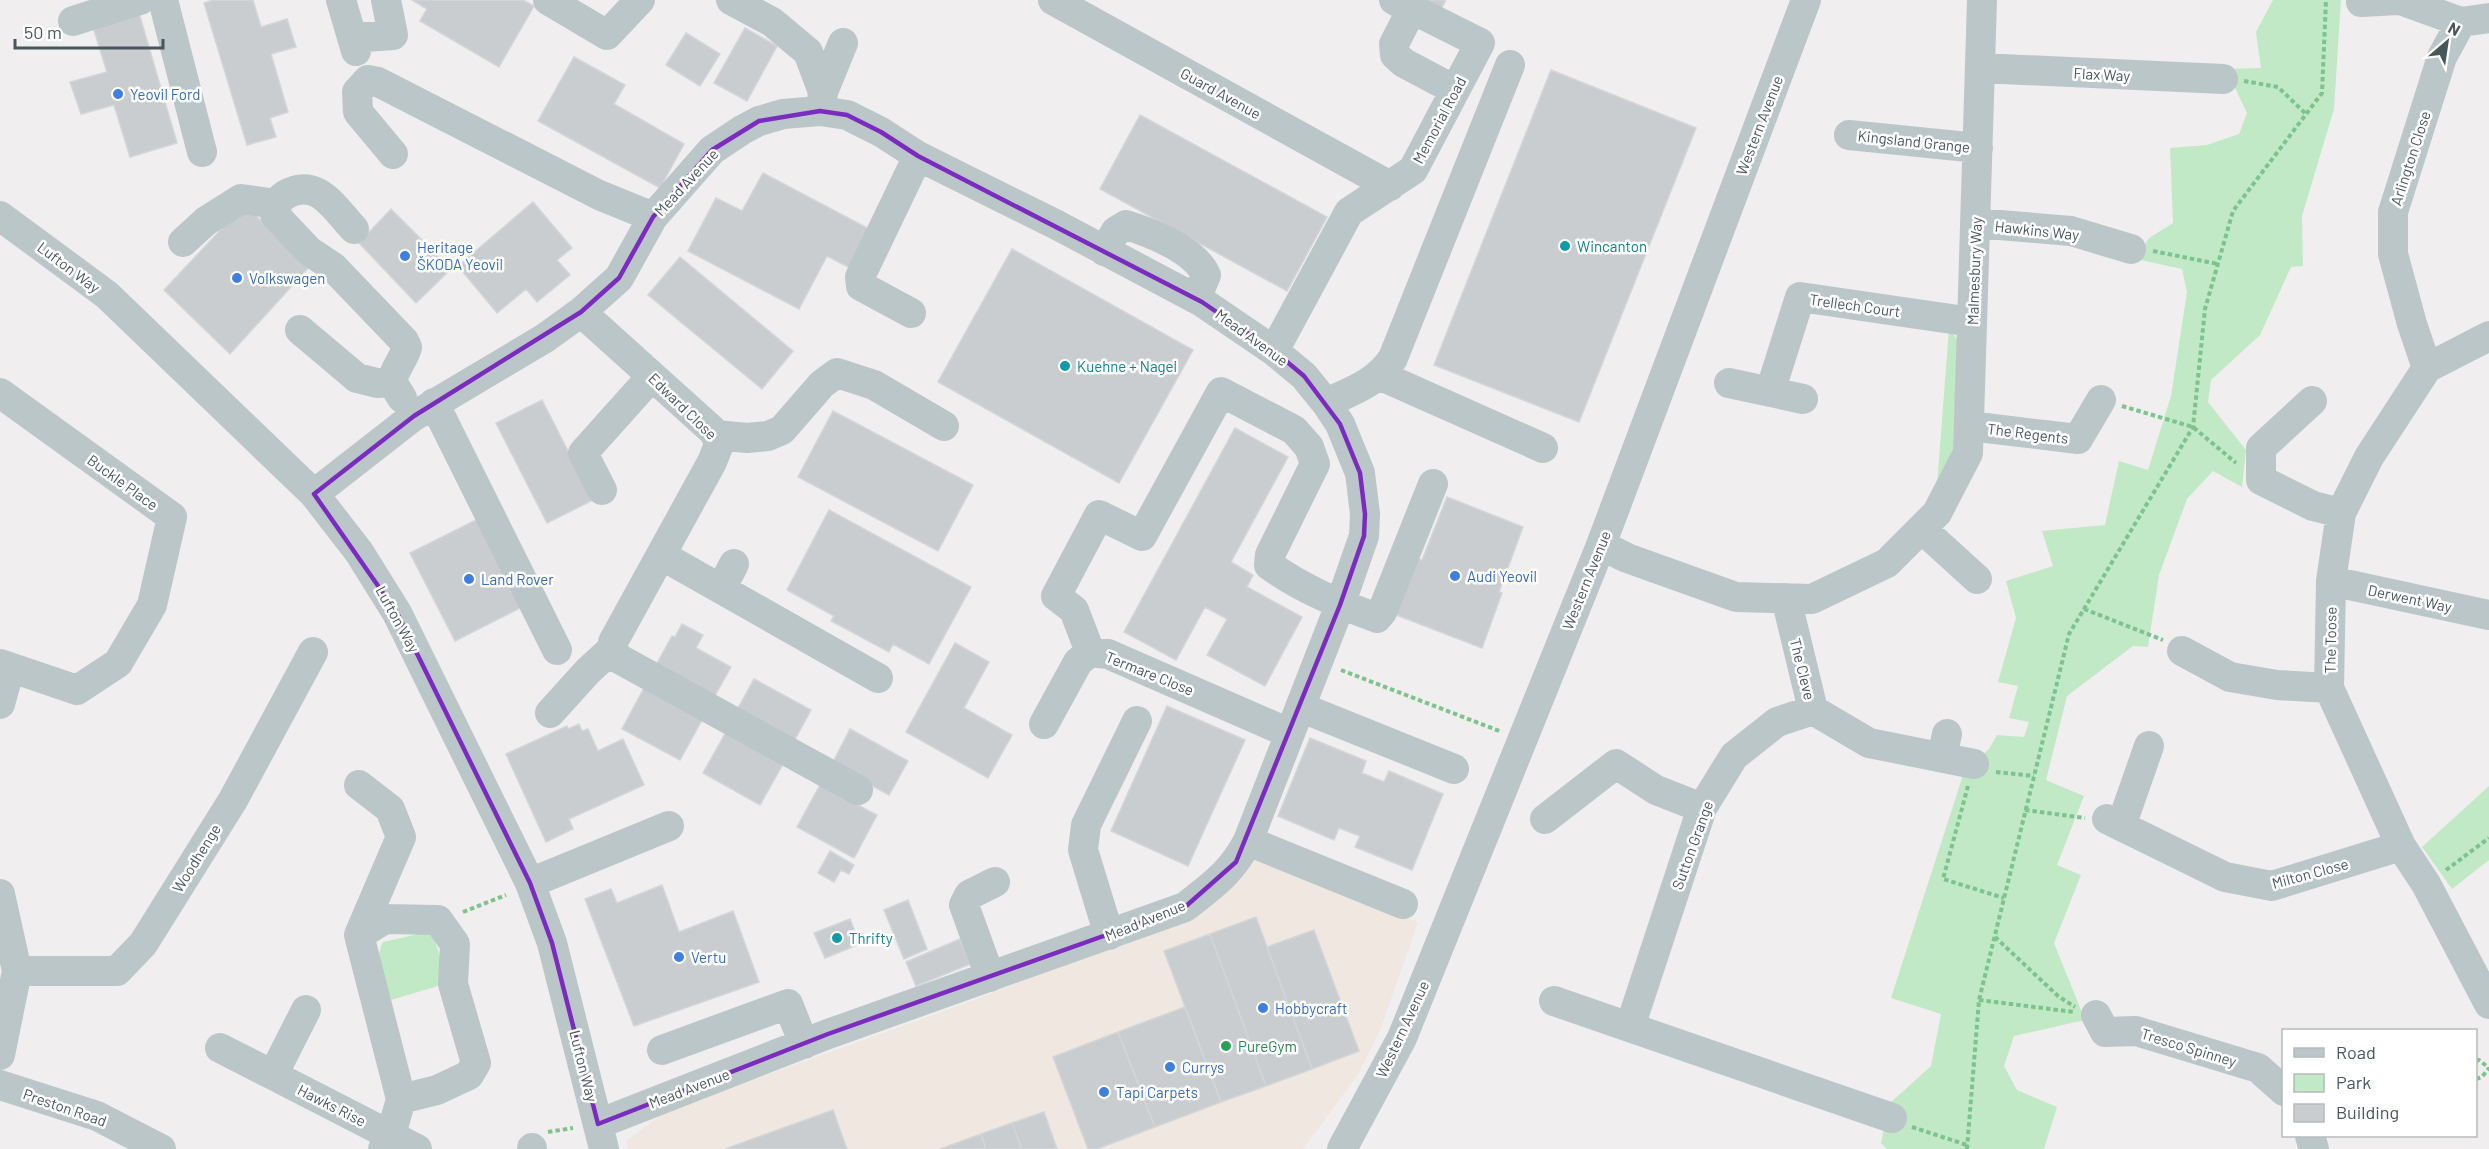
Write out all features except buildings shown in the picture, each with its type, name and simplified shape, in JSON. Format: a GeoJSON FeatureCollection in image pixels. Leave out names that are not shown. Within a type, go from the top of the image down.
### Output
{"type":"FeatureCollection","features":[{"type":"Feature","properties":{"kind":"street"},"geometry":{"type":"LineString","coordinates":[[73,21],[140,0]]}},
{"type":"Feature","properties":{"kind":"street"},"geometry":{"type":"LineString","coordinates":[[163,0],[202,152]]}},
{"type":"Feature","properties":{"kind":"street"},"geometry":{"type":"LineString","coordinates":[[341,0],[354,45],[393,35],[386,0]]}},
{"type":"Feature","properties":{"kind":"street"},"geometry":{"type":"LineString","coordinates":[[548,0],[607,35],[640,0]]}},
{"type":"Feature","properties":{"kind":"street"},"geometry":{"type":"LineString","coordinates":[[731,0],[772,22],[808,52],[822,101]]}},
{"type":"Feature","properties":{"kind":"street","name":"Guard Avenue"},"geometry":{"type":"LineString","coordinates":[[1053,0],[1389,186]]}},
{"type":"Feature","properties":{"kind":"street","name":"Western Avenue"},"geometry":{"type":"LineString","coordinates":[[1342,1149],[1402,1038],[1601,545],[1806,0]]}},
{"type":"Feature","properties":{"kind":"street","name":"Malmesbury Way"},"geometry":{"type":"LineString","coordinates":[[1601,545],[1627,558],[1736,597],[1812,599],[1887,563],[1937,513],[1968,453],[1982,0]]}},
{"type":"Feature","properties":{"kind":"street","name":"Arlington Close"},"geometry":{"type":"LineString","coordinates":[[2361,2],[2399,0],[2475,20],[2442,57],[2393,212],[2393,254],[2427,368]]}},
{"type":"Feature","properties":{"kind":"street"},"geometry":{"type":"LineString","coordinates":[[1403,5],[1394,44],[1395,55],[1404,63],[1455,90]]}},
{"type":"Feature","properties":{"kind":"street","name":"Memorial Road"},"geometry":{"type":"LineString","coordinates":[[1274,351],[1349,212],[1413,170],[1480,43],[1403,5]]}},
{"type":"Feature","properties":{"kind":"street"},"geometry":{"type":"LineString","coordinates":[[822,101],[843,43]]}},
{"type":"Feature","properties":{"kind":"street"},"geometry":{"type":"LineString","coordinates":[[1326,403],[1366,384],[1379,375],[1393,358],[1510,65]]}},
{"type":"Feature","properties":{"kind":"street","name":"Flax Way"},"geometry":{"type":"LineString","coordinates":[[1981,68],[2223,80]]}},
{"type":"Feature","properties":{"kind":"street"},"geometry":{"type":"LineString","coordinates":[[393,154],[358,112],[357,92],[368,80],[378,82],[600,195],[653,216]]}},
{"type":"Feature","properties":{"kind":"street","name":"Mead Avenue"},"geometry":{"type":"LineString","coordinates":[[314,494],[424,410],[545,338],[620,278],[653,216],[712,150],[759,121],[822,101],[881,132],[918,156],[1055,224],[1196,299],[1274,351],[1304,376],[1340,424],[1360,473],[1365,514],[1364,536],[1340,605],[1248,841],[1236,862],[1219,880],[1185,907],[804,1044],[601,1136]]}},
{"type":"Feature","properties":{"kind":"street","name":"Kingsland Grange"},"geometry":{"type":"LineString","coordinates":[[1849,135],[1978,148]]}},
{"type":"Feature","properties":{"kind":"street"},"geometry":{"type":"LineString","coordinates":[[911,313],[861,286],[860,277],[918,156]]}},
{"type":"Feature","properties":{"kind":"street"},"geometry":{"type":"LineString","coordinates":[[354,229],[324,196],[313,190],[304,188],[295,191],[282,198],[277,204],[275,215],[309,251],[333,267],[404,341],[407,346],[405,353],[393,374],[392,382]]}},
{"type":"Feature","properties":{"kind":"street"},"geometry":{"type":"LineString","coordinates":[[183,242],[206,221],[241,199],[277,204]]}},
{"type":"Feature","properties":{"kind":"street","name":"Lufton Way"},"geometry":{"type":"LineString","coordinates":[[0,216],[107,295],[314,494],[359,552],[397,613],[518,889],[552,943],[601,1136]]}},
{"type":"Feature","properties":{"kind":"street","name":"Hawkins Way"},"geometry":{"type":"LineString","coordinates":[[1976,224],[2071,231],[2131,249]]}},
{"type":"Feature","properties":{"kind":"street","name":"Trellech Court"},"geometry":{"type":"LineString","coordinates":[[1770,392],[1800,297],[1972,322]]}},
{"type":"Feature","properties":{"kind":"street","name":"Edward Close"},"geometry":{"type":"LineString","coordinates":[[580,312],[716,435],[720,442],[712,462],[613,642],[612,649]]}},
{"type":"Feature","properties":{"kind":"street"},"geometry":{"type":"LineString","coordinates":[[300,330],[357,378],[377,383],[392,382],[424,410],[557,650]]}},
{"type":"Feature","properties":{"kind":"street"},"geometry":{"type":"LineString","coordinates":[[2427,368],[2489,336]]}},
{"type":"Feature","properties":{"kind":"street","name":"The Toose"},"geometry":{"type":"LineString","coordinates":[[2427,368],[2370,457],[2341,513],[2331,581],[2329,688],[2401,846],[2426,884],[2485,989]]}},
{"type":"Feature","properties":{"kind":"street"},"geometry":{"type":"LineString","coordinates":[[716,435],[747,438],[768,436],[782,430],[822,384],[837,373],[874,385],[944,426]]}},
{"type":"Feature","properties":{"kind":"street"},"geometry":{"type":"LineString","coordinates":[[1379,375],[1543,448]]}},
{"type":"Feature","properties":{"kind":"street"},"geometry":{"type":"LineString","coordinates":[[602,490],[583,453],[652,376]]}},
{"type":"Feature","properties":{"kind":"street"},"geometry":{"type":"LineString","coordinates":[[1729,382],[1803,399]]}},
{"type":"Feature","properties":{"kind":"street"},"geometry":{"type":"LineString","coordinates":[[1090,652],[1074,610],[1056,596],[1100,515],[1142,536],[1221,392],[1294,430],[1309,447],[1315,464],[1270,555],[1269,565],[1286,577],[1340,605],[1377,618],[1382,612],[1433,484]]}},
{"type":"Feature","properties":{"kind":"street","name":"Buckle Place"},"geometry":{"type":"LineString","coordinates":[[0,393],[172,517],[152,606],[118,663],[77,690],[5,666]]}},
{"type":"Feature","properties":{"kind":"street","name":"The Regents"},"geometry":{"type":"LineString","coordinates":[[1969,426],[2078,439],[2101,400]]}},
{"type":"Feature","properties":{"kind":"street"},"geometry":{"type":"LineString","coordinates":[[2312,401],[2261,448],[2261,480],[2313,506],[2341,513]]}},
{"type":"Feature","properties":{"kind":"street"},"geometry":{"type":"LineString","coordinates":[[1922,529],[1977,579]]}},
{"type":"Feature","properties":{"kind":"street"},"geometry":{"type":"LineString","coordinates":[[661,555],[728,577],[878,678]]}},
{"type":"Feature","properties":{"kind":"street","name":"Derwent Way"},"geometry":{"type":"LineString","coordinates":[[2331,581],[2489,615]]}},
{"type":"Feature","properties":{"kind":"street","name":"The Cleve"},"geometry":{"type":"LineString","coordinates":[[1786,598],[1813,710],[1869,743],[1945,745],[1974,764]]}},
{"type":"Feature","properties":{"kind":"street"},"geometry":{"type":"LineString","coordinates":[[550,713],[588,671],[612,649],[614,656],[620,661],[858,790]]}},
{"type":"Feature","properties":{"kind":"street"},"geometry":{"type":"LineString","coordinates":[[2182,651],[2230,677],[2277,685],[2329,688]]}},
{"type":"Feature","properties":{"kind":"street","name":"Woodhenge"},"geometry":{"type":"LineString","coordinates":[[17,970],[117,970],[142,944],[233,800],[313,652]]}},
{"type":"Feature","properties":{"kind":"street","name":"Termare Close"},"geometry":{"type":"LineString","coordinates":[[1044,724],[1078,662],[1090,652],[1108,654],[1294,720],[1454,769]]}},
{"type":"Feature","properties":{"kind":"street"},"geometry":{"type":"LineString","coordinates":[[0,704],[5,666]]}},
{"type":"Feature","properties":{"kind":"street","name":"Sutton Grange"},"geometry":{"type":"LineString","coordinates":[[1630,1027],[1702,808],[1734,756],[1777,722],[1813,710]]}},
{"type":"Feature","properties":{"kind":"street"},"geometry":{"type":"LineString","coordinates":[[1109,935],[1083,850],[1086,825],[1137,720]]}},
{"type":"Feature","properties":{"kind":"street"},"geometry":{"type":"LineString","coordinates":[[2114,823],[2149,746]]}},
{"type":"Feature","properties":{"kind":"street"},"geometry":{"type":"LineString","coordinates":[[1545,819],[1616,764],[1656,790],[1702,808]]}},
{"type":"Feature","properties":{"kind":"street"},"geometry":{"type":"LineString","coordinates":[[359,785],[390,809],[401,837],[359,935],[401,1099],[387,1142]]}},
{"type":"Feature","properties":{"kind":"street","name":"Milton Close"},"geometry":{"type":"LineString","coordinates":[[2114,823],[2226,877],[2272,886],[2401,846]]}},
{"type":"Feature","properties":{"kind":"street"},"geometry":{"type":"LineString","coordinates":[[518,889],[669,826]]}},
{"type":"Feature","properties":{"kind":"street"},"geometry":{"type":"LineString","coordinates":[[1248,841],[1403,904]]}},
{"type":"Feature","properties":{"kind":"street"},"geometry":{"type":"LineString","coordinates":[[990,977],[964,906],[969,895],[995,882]]}},
{"type":"Feature","properties":{"kind":"street"},"geometry":{"type":"LineString","coordinates":[[0,894],[17,970],[0,1055]]}},
{"type":"Feature","properties":{"kind":"street"},"geometry":{"type":"LineString","coordinates":[[359,935],[385,919],[451,916],[455,944],[453,984],[476,1063],[469,1075],[437,1090],[401,1099]]}},
{"type":"Feature","properties":{"kind":"street"},"geometry":{"type":"LineString","coordinates":[[1554,1001],[1892,1118]]}},
{"type":"Feature","properties":{"kind":"street"},"geometry":{"type":"LineString","coordinates":[[662,1050],[788,1004],[804,1044]]}},
{"type":"Feature","properties":{"kind":"street"},"geometry":{"type":"LineString","coordinates":[[273,1075],[306,1010]]}},
{"type":"Feature","properties":{"kind":"street","name":"Tresco Spinney"},"geometry":{"type":"LineString","coordinates":[[2091,1014],[2104,1032],[2136,1031],[2258,1068],[2282,1090]]}},
{"type":"Feature","properties":{"kind":"street","name":"Hawks Rise"},"geometry":{"type":"LineString","coordinates":[[220,1048],[273,1075],[387,1142],[417,1149]]}},
{"type":"Feature","properties":{"kind":"street","name":"Preston Road"},"geometry":{"type":"LineString","coordinates":[[0,1085],[97,1116],[161,1149]]}},
{"type":"Feature","properties":{"kind":"path"},"geometry":{"type":"LineString","coordinates":[[1892,1118],[1967,1147],[1979,1000],[2069,634],[2193,427],[2205,309],[2233,211],[2322,93],[2326,0]]}},
{"type":"Feature","properties":{"kind":"path"},"geometry":{"type":"LineString","coordinates":[[2223,80],[2235,79],[2278,87],[2306,114]]}},
{"type":"Feature","properties":{"kind":"path"},"geometry":{"type":"LineString","coordinates":[[2131,249],[2218,264]]}},
{"type":"Feature","properties":{"kind":"path"},"geometry":{"type":"LineString","coordinates":[[2101,400],[2193,427],[2247,472],[2261,480]]}},
{"type":"Feature","properties":{"kind":"path"},"geometry":{"type":"LineString","coordinates":[[2084,609],[2176,645],[2182,651]]}},
{"type":"Feature","properties":{"kind":"path"},"geometry":{"type":"LineString","coordinates":[[1318,661],[1522,740]]}},
{"type":"Feature","properties":{"kind":"path"},"geometry":{"type":"LineString","coordinates":[[1974,764],[1987,771],[2034,776]]}},
{"type":"Feature","properties":{"kind":"path"},"geometry":{"type":"LineString","coordinates":[[1961,810],[1943,879],[2004,898]]}},
{"type":"Feature","properties":{"kind":"path"},"geometry":{"type":"LineString","coordinates":[[2025,810],[2114,823]]}},
{"type":"Feature","properties":{"kind":"path"},"geometry":{"type":"LineString","coordinates":[[2426,884],[2489,838]]}},
{"type":"Feature","properties":{"kind":"path"},"geometry":{"type":"LineString","coordinates":[[451,916],[518,889]]}},
{"type":"Feature","properties":{"kind":"path"},"geometry":{"type":"LineString","coordinates":[[1995,937],[2058,996],[2091,1014]]}},
{"type":"Feature","properties":{"kind":"path"},"geometry":{"type":"LineString","coordinates":[[1979,1000],[2091,1014]]}},
{"type":"Feature","properties":{"kind":"path"},"geometry":{"type":"LineString","coordinates":[[2477,1078],[2482,1077],[2489,1068]]}},
{"type":"Feature","properties":{"kind":"path"},"geometry":{"type":"LineString","coordinates":[[532,1149],[540,1134],[601,1136]]}},
{"type":"Feature","properties":{"kind":"highlighted area"},"geometry":{"type":"Polygon","coordinates":[[[820,111],[847,115],[881,132],[918,156],[1202,302],[1274,351],[1304,376],[1340,424],[1360,473],[1365,514],[1364,536],[1340,605],[1236,862],[1185,907],[828,1034],[598,1124],[552,943],[530,883],[397,613],[314,494],[414,416],[581,312],[619,278],[653,217],[712,150],[759,121],[820,111]]]}},
{"type":"Feature","properties":{"kind":"shaded area"},"geometry":{"type":"Polygon","coordinates":[[[1253,855],[1418,922],[1381,1028],[1359,1073],[1303,1149],[628,1149],[626,1141],[665,1112],[974,1000],[1140,934],[1253,855]]]}},
{"type":"Feature","properties":{"kind":"green space"},"geometry":{"type":"Polygon","coordinates":[[[2273,0],[2341,0],[2334,109],[2302,216],[2303,266],[2291,267],[2260,335],[2211,380],[2208,402],[2246,450],[2242,487],[2213,471],[2187,499],[2159,575],[2148,647],[2133,646],[2067,696],[2046,780],[2084,796],[2057,865],[2081,875],[2054,943],[2085,1020],[2014,1036],[2004,1066],[2017,1090],[2057,1107],[2044,1149],[1887,1149],[1881,1143],[1889,1104],[1931,1066],[1941,1014],[1891,998],[1964,772],[1989,749],[1997,735],[2024,737],[2029,722],[2009,718],[2018,686],[1998,682],[2016,618],[2006,581],[2053,566],[2042,531],[2105,525],[2119,461],[2148,470],[2171,396],[2187,292],[2182,269],[2136,259],[2149,238],[2173,223],[2170,148],[2207,145],[2239,134],[2247,113],[2226,69],[2261,68],[2256,32],[2273,0]]]}},
{"type":"Feature","properties":{"kind":"green space"},"geometry":{"type":"Polygon","coordinates":[[[1949,328],[1964,350],[1958,450],[1937,486],[1949,328]]]}},
{"type":"Feature","properties":{"kind":"green space"},"geometry":{"type":"Polygon","coordinates":[[[2489,786],[2489,860],[2452,889],[2422,847],[2489,786]]]}},
{"type":"Feature","properties":{"kind":"green space"},"geometry":{"type":"Polygon","coordinates":[[[432,931],[448,983],[391,1000],[383,979],[379,956],[383,942],[432,931]]]}},
{"type":"Feature","properties":{"kind":"place","name":"Yeovil Ford"},"geometry":{"type":"Point","coordinates":[118,94]}},
{"type":"Feature","properties":{"kind":"place","name":"Wincanton"},"geometry":{"type":"Point","coordinates":[1565,246]}},
{"type":"Feature","properties":{"kind":"place","name":"Heritage ŠKODA Yeovil"},"geometry":{"type":"Point","coordinates":[405,256]}},
{"type":"Feature","properties":{"kind":"place","name":"Volkswagen"},"geometry":{"type":"Point","coordinates":[237,278]}},
{"type":"Feature","properties":{"kind":"place","name":"Kuehne + Nagel"},"geometry":{"type":"Point","coordinates":[1065,366]}},
{"type":"Feature","properties":{"kind":"place","name":"Audi Yeovil"},"geometry":{"type":"Point","coordinates":[1455,576]}},
{"type":"Feature","properties":{"kind":"place","name":"Land Rover"},"geometry":{"type":"Point","coordinates":[469,579]}},
{"type":"Feature","properties":{"kind":"place","name":"Thrifty"},"geometry":{"type":"Point","coordinates":[837,938]}},
{"type":"Feature","properties":{"kind":"place","name":"Vertu"},"geometry":{"type":"Point","coordinates":[679,957]}},
{"type":"Feature","properties":{"kind":"place","name":"Hobbycraft"},"geometry":{"type":"Point","coordinates":[1263,1008]}},
{"type":"Feature","properties":{"kind":"place","name":"PureGym"},"geometry":{"type":"Point","coordinates":[1226,1046]}},
{"type":"Feature","properties":{"kind":"place","name":"Currys"},"geometry":{"type":"Point","coordinates":[1170,1067]}},
{"type":"Feature","properties":{"kind":"place","name":"Tapi Carpets"},"geometry":{"type":"Point","coordinates":[1104,1092]}}]}
